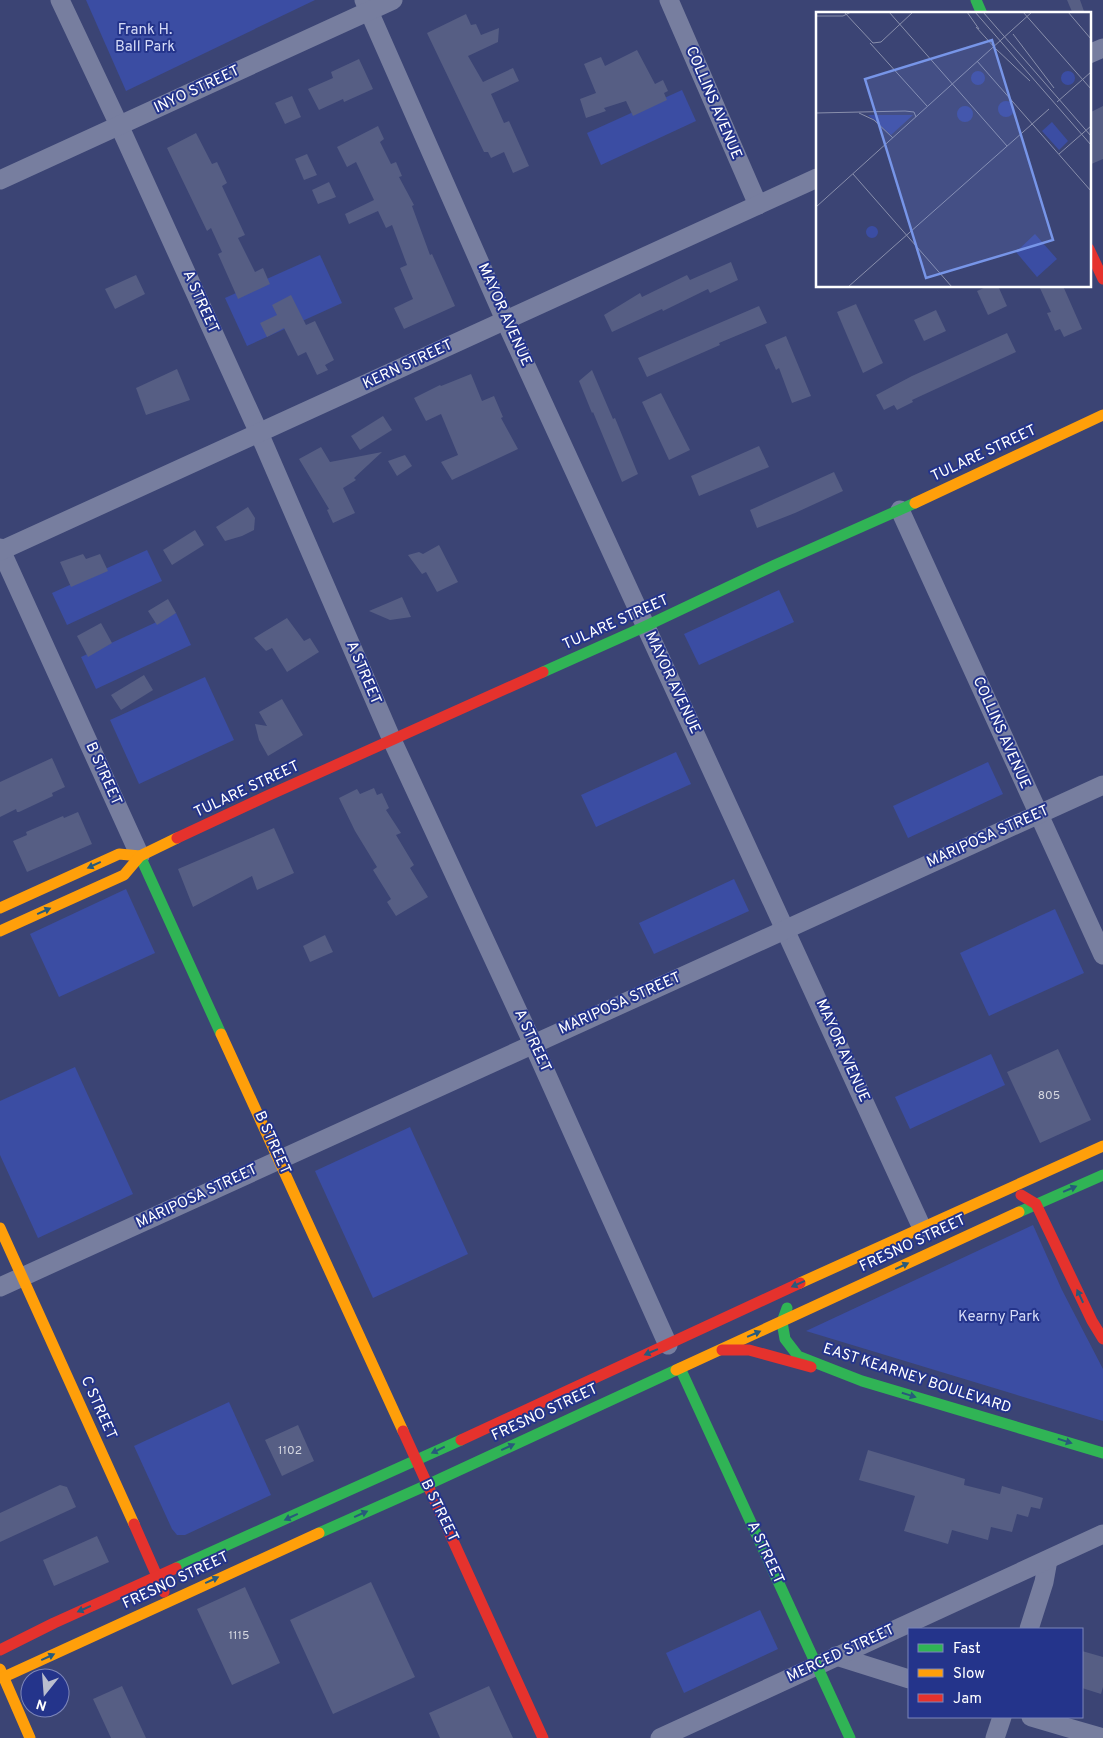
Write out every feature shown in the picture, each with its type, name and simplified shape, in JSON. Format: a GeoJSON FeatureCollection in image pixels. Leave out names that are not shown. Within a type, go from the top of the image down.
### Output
{"type":"FeatureCollection","features":[{"type":"Feature","properties":{"kind":"main road"},"geometry":{"type":"LineString","coordinates":[[976,0],[981,12]]}},
{"type":"Feature","properties":{"kind":"main road"},"geometry":{"type":"LineString","coordinates":[[1090,251],[1103,279]]}},
{"type":"Feature","properties":{"kind":"main road","name":"TULARE STREET"},"geometry":{"type":"LineString","coordinates":[[0,931],[124,875],[140,856],[267,796],[646,626],[1103,415]]}},
{"type":"Feature","properties":{"kind":"main road","name":"TULARE STREET"},"geometry":{"type":"LineString","coordinates":[[0,908],[119,854],[140,856]]}},
{"type":"Feature","properties":{"kind":"main road","name":"B STREET"},"geometry":{"type":"LineString","coordinates":[[140,856],[543,1738]]}},
{"type":"Feature","properties":{"kind":"main road","name":"FRESNO STREET"},"geometry":{"type":"LineString","coordinates":[[0,1650],[54,1623],[415,1461],[476,1431],[1103,1146]]}},
{"type":"Feature","properties":{"kind":"main road","name":"FRESNO STREET"},"geometry":{"type":"LineString","coordinates":[[1,1675],[427,1485],[1036,1204],[1103,1175]]}},
{"type":"Feature","properties":{"kind":"main road"},"geometry":{"type":"LineString","coordinates":[[1004,1190],[1022,1196],[1036,1204],[1092,1321],[1103,1339]]}},
{"type":"Feature","properties":{"kind":"main road","name":"C STREET"},"geometry":{"type":"LineString","coordinates":[[0,1228],[168,1601]]}},
{"type":"Feature","properties":{"kind":"main road"},"geometry":{"type":"LineString","coordinates":[[813,1290],[857,1258]]}},
{"type":"Feature","properties":{"kind":"main road"},"geometry":{"type":"LineString","coordinates":[[782,1322],[785,1311],[792,1302]]}},
{"type":"Feature","properties":{"kind":"main road","name":"EAST KEARNEY BOULEVARD"},"geometry":{"type":"LineString","coordinates":[[782,1322],[785,1339],[798,1356],[862,1381],[1103,1453]]}},
{"type":"Feature","properties":{"kind":"main road"},"geometry":{"type":"LineString","coordinates":[[718,1350],[749,1350],[862,1381]]}},
{"type":"Feature","properties":{"kind":"main road","name":"A STREET"},"geometry":{"type":"LineString","coordinates":[[680,1368],[850,1738]]}},
{"type":"Feature","properties":{"kind":"main road"},"geometry":{"type":"LineString","coordinates":[[1,1675],[30,1738]]}},
{"type":"Feature","properties":{"kind":"street","name":"A STREET"},"geometry":{"type":"LineString","coordinates":[[60,0],[259,433],[392,740],[534,1044],[668,1345]]}},
{"type":"Feature","properties":{"kind":"street","name":"INYO STREET"},"geometry":{"type":"LineString","coordinates":[[0,180],[119,125],[367,5],[393,0]]}},
{"type":"Feature","properties":{"kind":"street","name":"COLLINS AVENUE"},"geometry":{"type":"LineString","coordinates":[[669,0],[758,205]]}},
{"type":"Feature","properties":{"kind":"street","name":"MAYOR AVENUE"},"geometry":{"type":"LineString","coordinates":[[367,5],[505,320],[922,1228]]}},
{"type":"Feature","properties":{"kind":"street"},"geometry":{"type":"LineString","coordinates":[[1090,54],[1103,48]]}},
{"type":"Feature","properties":{"kind":"street","name":"KERN STREET"},"geometry":{"type":"LineString","coordinates":[[0,550],[816,178]]}},
{"type":"Feature","properties":{"kind":"street","name":"COLLINS AVENUE"},"geometry":{"type":"LineString","coordinates":[[900,510],[1103,955]]}},
{"type":"Feature","properties":{"kind":"street","name":"B STREET"},"geometry":{"type":"LineString","coordinates":[[0,550],[140,856]]}},
{"type":"Feature","properties":{"kind":"street","name":"MARIPOSA STREET"},"geometry":{"type":"LineString","coordinates":[[0,1286],[1103,784]]}},
{"type":"Feature","properties":{"kind":"street","name":"MERCED STREET"},"geometry":{"type":"LineString","coordinates":[[660,1738],[1103,1534]]}},
{"type":"Feature","properties":{"kind":"street"},"geometry":{"type":"LineString","coordinates":[[1029,1628],[1044,1582],[1048,1560]]}},
{"type":"Feature","properties":{"kind":"street"},"geometry":{"type":"LineString","coordinates":[[836,1656],[908,1679]]}},
{"type":"Feature","properties":{"kind":"street"},"geometry":{"type":"LineString","coordinates":[[995,1738],[1002,1718]]}},
{"type":"Feature","properties":{"kind":"street"},"geometry":{"type":"LineString","coordinates":[[1035,1718],[1103,1738]]}},
{"type":"Feature","properties":{"kind":"green space","name":"Frank H. Ball Park"},"geometry":{"type":"Polygon","coordinates":[[[86,0],[315,0],[126,91],[86,0]]]}},
{"type":"Feature","properties":{"kind":"green space"},"geometry":{"type":"Polygon","coordinates":[[[682,90],[696,121],[601,165],[587,133],[682,90]]]}},
{"type":"Feature","properties":{"kind":"green space"},"geometry":{"type":"Polygon","coordinates":[[[320,255],[342,303],[247,346],[225,298],[320,255]]]}},
{"type":"Feature","properties":{"kind":"green space"},"geometry":{"type":"Polygon","coordinates":[[[147,550],[162,581],[67,625],[52,593],[147,550]]]}},
{"type":"Feature","properties":{"kind":"green space"},"geometry":{"type":"Polygon","coordinates":[[[779,590],[794,622],[699,665],[684,634],[779,590]]]}},
{"type":"Feature","properties":{"kind":"green space"},"geometry":{"type":"Polygon","coordinates":[[[176,613],[191,645],[96,689],[81,657],[176,613]]]}},
{"type":"Feature","properties":{"kind":"green space"},"geometry":{"type":"Polygon","coordinates":[[[205,677],[234,740],[139,784],[110,720],[205,677]]]}},
{"type":"Feature","properties":{"kind":"green space"},"geometry":{"type":"Polygon","coordinates":[[[676,752],[691,784],[596,827],[581,795],[676,752]]]}},
{"type":"Feature","properties":{"kind":"green space"},"geometry":{"type":"Polygon","coordinates":[[[988,762],[1003,794],[908,838],[893,806],[988,762]]]}},
{"type":"Feature","properties":{"kind":"green space"},"geometry":{"type":"Polygon","coordinates":[[[734,879],[749,911],[654,954],[639,923],[734,879]]]}},
{"type":"Feature","properties":{"kind":"green space"},"geometry":{"type":"Polygon","coordinates":[[[126,889],[155,953],[59,997],[30,934],[126,889]]]}},
{"type":"Feature","properties":{"kind":"green space"},"geometry":{"type":"Polygon","coordinates":[[[1055,909],[1084,973],[989,1016],[960,953],[1055,909]]]}},
{"type":"Feature","properties":{"kind":"green space"},"geometry":{"type":"Polygon","coordinates":[[[991,1054],[1005,1085],[910,1129],[895,1097],[991,1054]]]}},
{"type":"Feature","properties":{"kind":"green space"},"geometry":{"type":"Polygon","coordinates":[[[75,1067],[133,1194],[38,1238],[0,1155],[0,1101],[75,1067]]]}},
{"type":"Feature","properties":{"kind":"green space"},"geometry":{"type":"Polygon","coordinates":[[[410,1127],[468,1254],[373,1298],[315,1171],[410,1127]]]}},
{"type":"Feature","properties":{"kind":"green space","name":"Kearny Park"},"geometry":{"type":"Polygon","coordinates":[[[1033,1225],[1062,1290],[1103,1369],[1103,1421],[806,1331],[1033,1225]]]}},
{"type":"Feature","properties":{"kind":"green space"},"geometry":{"type":"Polygon","coordinates":[[[229,1402],[271,1495],[185,1535],[177,1535],[172,1529],[134,1446],[229,1402]]]}},
{"type":"Feature","properties":{"kind":"green space"},"geometry":{"type":"Polygon","coordinates":[[[760,1610],[778,1649],[684,1693],[666,1653],[760,1610]]]}},
{"type":"Feature","properties":{"kind":"building"},"geometry":{"type":"Polygon","coordinates":[[[1067,0],[1080,0],[1084,12],[1072,12],[1067,0]]]}},
{"type":"Feature","properties":{"kind":"building"},"geometry":{"type":"Polygon","coordinates":[[[466,14],[471,25],[476,24],[481,35],[499,28],[498,42],[468,56],[483,82],[513,68],[519,81],[491,94],[504,123],[509,121],[529,166],[513,173],[504,152],[491,158],[488,152],[484,152],[427,33],[466,14]]]}},
{"type":"Feature","properties":{"kind":"building"},"geometry":{"type":"Polygon","coordinates":[[[637,50],[655,84],[663,80],[668,91],[664,93],[667,100],[633,116],[626,101],[604,108],[606,111],[586,118],[580,99],[596,93],[584,64],[601,57],[605,66],[637,50]]]}},
{"type":"Feature","properties":{"kind":"building"},"geometry":{"type":"Polygon","coordinates":[[[359,59],[373,89],[344,102],[343,99],[319,110],[308,89],[333,78],[331,72],[359,59]]]}},
{"type":"Feature","properties":{"kind":"building"},"geometry":{"type":"Polygon","coordinates":[[[292,96],[301,117],[285,124],[275,103],[292,96]]]}},
{"type":"Feature","properties":{"kind":"building"},"geometry":{"type":"Polygon","coordinates":[[[1103,106],[1103,159],[1090,165],[1090,112],[1103,106]]]}},
{"type":"Feature","properties":{"kind":"building"},"geometry":{"type":"Polygon","coordinates":[[[378,126],[384,139],[380,142],[391,164],[396,162],[402,176],[399,177],[414,205],[412,206],[430,255],[432,254],[455,306],[404,329],[394,308],[413,299],[400,268],[407,265],[392,225],[386,228],[378,211],[349,224],[345,214],[374,200],[356,162],[347,167],[337,147],[378,126]]]}},
{"type":"Feature","properties":{"kind":"building"},"geometry":{"type":"Polygon","coordinates":[[[196,133],[212,164],[217,162],[227,183],[222,186],[245,235],[238,238],[255,272],[263,268],[270,284],[238,299],[218,254],[222,252],[211,228],[207,231],[167,148],[196,133]]]}},
{"type":"Feature","properties":{"kind":"building"},"geometry":{"type":"Polygon","coordinates":[[[307,154],[317,175],[304,180],[295,159],[307,154]]]}},
{"type":"Feature","properties":{"kind":"building"},"geometry":{"type":"Polygon","coordinates":[[[329,182],[336,197],[318,204],[312,190],[329,182]]]}},
{"type":"Feature","properties":{"kind":"building"},"geometry":{"type":"Polygon","coordinates":[[[731,262],[738,280],[710,293],[708,289],[663,311],[662,309],[612,332],[604,315],[640,293],[642,297],[687,275],[690,280],[731,262]]]}},
{"type":"Feature","properties":{"kind":"building"},"geometry":{"type":"Polygon","coordinates":[[[136,275],[145,294],[115,309],[105,289],[136,275]]]}},
{"type":"Feature","properties":{"kind":"building"},"geometry":{"type":"Polygon","coordinates":[[[984,288],[999,288],[1007,306],[988,315],[977,291],[984,288]]]}},
{"type":"Feature","properties":{"kind":"building"},"geometry":{"type":"Polygon","coordinates":[[[1040,288],[1064,288],[1082,329],[1064,337],[1060,329],[1055,331],[1047,313],[1051,312],[1040,288]]]}},
{"type":"Feature","properties":{"kind":"building"},"geometry":{"type":"Polygon","coordinates":[[[291,295],[306,325],[315,321],[334,360],[325,365],[328,370],[317,375],[306,352],[298,356],[284,328],[267,337],[260,323],[277,315],[272,305],[291,295]]]}},
{"type":"Feature","properties":{"kind":"building"},"geometry":{"type":"Polygon","coordinates":[[[856,304],[883,363],[863,373],[837,312],[856,304]]]}},
{"type":"Feature","properties":{"kind":"building"},"geometry":{"type":"Polygon","coordinates":[[[759,306],[767,323],[647,377],[638,358],[759,306]]]}},
{"type":"Feature","properties":{"kind":"building"},"geometry":{"type":"Polygon","coordinates":[[[936,310],[946,331],[924,341],[914,320],[936,310]]]}},
{"type":"Feature","properties":{"kind":"building"},"geometry":{"type":"Polygon","coordinates":[[[1007,333],[1016,352],[912,400],[913,402],[897,410],[894,405],[884,410],[876,395],[912,376],[1007,333]]]}},
{"type":"Feature","properties":{"kind":"building"},"geometry":{"type":"Polygon","coordinates":[[[786,336],[811,396],[792,403],[779,368],[776,370],[765,345],[786,336]]]}},
{"type":"Feature","properties":{"kind":"building"},"geometry":{"type":"Polygon","coordinates":[[[177,369],[190,400],[146,415],[136,388],[177,369]]]}},
{"type":"Feature","properties":{"kind":"building"},"geometry":{"type":"Polygon","coordinates":[[[592,370],[613,419],[615,418],[638,474],[622,482],[579,381],[592,370]]]}},
{"type":"Feature","properties":{"kind":"building"},"geometry":{"type":"Polygon","coordinates":[[[471,374],[482,401],[494,396],[503,417],[501,418],[518,449],[452,480],[441,462],[458,455],[441,414],[426,421],[414,398],[440,385],[471,374]]]}},
{"type":"Feature","properties":{"kind":"building"},"geometry":{"type":"Polygon","coordinates":[[[661,393],[690,450],[669,460],[642,402],[661,393]]]}},
{"type":"Feature","properties":{"kind":"building"},"geometry":{"type":"Polygon","coordinates":[[[383,416],[392,430],[360,450],[351,436],[383,416]]]}},
{"type":"Feature","properties":{"kind":"building"},"geometry":{"type":"Polygon","coordinates":[[[759,446],[769,467],[699,496],[691,476],[759,446]]]}},
{"type":"Feature","properties":{"kind":"building"},"geometry":{"type":"Polygon","coordinates":[[[321,447],[330,462],[382,452],[354,478],[356,480],[343,488],[355,513],[333,523],[327,510],[329,509],[299,459],[321,447]]]}},
{"type":"Feature","properties":{"kind":"building"},"geometry":{"type":"Polygon","coordinates":[[[405,455],[412,466],[397,476],[388,461],[405,455]]]}},
{"type":"Feature","properties":{"kind":"building"},"geometry":{"type":"Polygon","coordinates":[[[834,472],[843,491],[757,528],[750,510],[834,472]]]}},
{"type":"Feature","properties":{"kind":"building"},"geometry":{"type":"Polygon","coordinates":[[[248,507],[255,518],[254,530],[225,541],[216,527],[248,507]]]}},
{"type":"Feature","properties":{"kind":"building"},"geometry":{"type":"Polygon","coordinates":[[[195,530],[204,545],[172,565],[163,550],[195,530]]]}},
{"type":"Feature","properties":{"kind":"building"},"geometry":{"type":"Polygon","coordinates":[[[439,545],[458,582],[437,592],[426,572],[422,574],[408,555],[419,552],[423,554],[439,545]]]}},
{"type":"Feature","properties":{"kind":"building"},"geometry":{"type":"Polygon","coordinates":[[[83,554],[86,559],[100,554],[108,571],[71,587],[60,562],[83,554]]]}},
{"type":"Feature","properties":{"kind":"building"},"geometry":{"type":"Polygon","coordinates":[[[402,597],[411,617],[390,620],[369,611],[402,597]]]}},
{"type":"Feature","properties":{"kind":"building"},"geometry":{"type":"Polygon","coordinates":[[[168,599],[176,613],[157,625],[148,611],[168,599]]]}},
{"type":"Feature","properties":{"kind":"building"},"geometry":{"type":"Polygon","coordinates":[[[287,618],[304,641],[310,638],[319,652],[287,672],[272,648],[266,651],[254,638],[287,618]]]}},
{"type":"Feature","properties":{"kind":"building"},"geometry":{"type":"Polygon","coordinates":[[[101,623],[112,643],[88,657],[77,636],[101,623]]]}},
{"type":"Feature","properties":{"kind":"building"},"geometry":{"type":"Polygon","coordinates":[[[144,675],[153,690],[121,710],[111,695],[144,675]]]}},
{"type":"Feature","properties":{"kind":"building"},"geometry":{"type":"Polygon","coordinates":[[[282,699],[303,735],[268,756],[259,740],[255,724],[267,726],[259,712],[282,699]]]}},
{"type":"Feature","properties":{"kind":"building"},"geometry":{"type":"Polygon","coordinates":[[[52,758],[65,787],[52,793],[53,796],[19,812],[16,809],[0,817],[0,782],[52,758]]]}},
{"type":"Feature","properties":{"kind":"building"},"geometry":{"type":"Polygon","coordinates":[[[374,788],[377,795],[382,793],[389,808],[386,810],[401,833],[396,835],[414,865],[410,868],[428,897],[396,916],[387,902],[391,899],[373,870],[377,867],[355,831],[339,798],[357,789],[360,794],[374,788]]]}},
{"type":"Feature","properties":{"kind":"building"},"geometry":{"type":"Polygon","coordinates":[[[78,812],[92,844],[27,872],[13,841],[27,835],[26,832],[63,816],[64,818],[78,812]]]}},
{"type":"Feature","properties":{"kind":"building"},"geometry":{"type":"Polygon","coordinates":[[[274,828],[294,873],[257,890],[252,876],[193,907],[178,869],[274,828]]]}},
{"type":"Feature","properties":{"kind":"building"},"geometry":{"type":"Polygon","coordinates":[[[325,935],[333,952],[310,962],[303,946],[325,935]]]}},
{"type":"Feature","properties":{"kind":"building"},"geometry":{"type":"Polygon","coordinates":[[[1058,1049],[1091,1120],[1040,1143],[1007,1072],[1058,1049]]]}},
{"type":"Feature","properties":{"kind":"building"},"geometry":{"type":"Polygon","coordinates":[[[298,1425],[314,1461],[282,1476],[265,1440],[298,1425]]]}},
{"type":"Feature","properties":{"kind":"building"},"geometry":{"type":"Polygon","coordinates":[[[868,1450],[965,1479],[964,1485],[1000,1494],[1002,1486],[1043,1498],[1040,1509],[1031,1507],[1028,1517],[1017,1514],[1012,1532],[991,1527],[988,1540],[952,1530],[948,1544],[904,1531],[915,1496],[859,1480],[868,1450]]]}},
{"type":"Feature","properties":{"kind":"building"},"geometry":{"type":"Polygon","coordinates":[[[60,1485],[67,1487],[76,1507],[0,1542],[0,1513],[60,1485]]]}},
{"type":"Feature","properties":{"kind":"building"},"geometry":{"type":"Polygon","coordinates":[[[97,1536],[109,1562],[54,1586],[43,1560],[97,1536]]]}},
{"type":"Feature","properties":{"kind":"building"},"geometry":{"type":"Polygon","coordinates":[[[371,1582],[415,1677],[333,1714],[290,1620],[371,1582]]]}},
{"type":"Feature","properties":{"kind":"building"},"geometry":{"type":"Polygon","coordinates":[[[245,1587],[280,1663],[232,1685],[197,1609],[245,1587]]]}},
{"type":"Feature","properties":{"kind":"building"},"geometry":{"type":"Polygon","coordinates":[[[1083,1651],[1103,1657],[1103,1687],[1101,1694],[1083,1688],[1083,1651]]]}},
{"type":"Feature","properties":{"kind":"building"},"geometry":{"type":"Polygon","coordinates":[[[122,1686],[146,1738],[111,1738],[93,1699],[122,1686]]]}},
{"type":"Feature","properties":{"kind":"building"},"geometry":{"type":"Polygon","coordinates":[[[489,1686],[513,1738],[440,1738],[429,1713],[489,1686]]]}},
{"type":"Feature","properties":{"kind":"traffic: fast"},"geometry":{"type":"LineString","coordinates":[[976,0],[981,12]]}},
{"type":"Feature","properties":{"kind":"traffic: fast"},"geometry":{"type":"LineString","coordinates":[[543,672],[915,503]]}},
{"type":"Feature","properties":{"kind":"traffic: fast"},"geometry":{"type":"LineString","coordinates":[[140,856],[221,1034]]}},
{"type":"Feature","properties":{"kind":"traffic: fast"},"geometry":{"type":"LineString","coordinates":[[1019,1212],[1103,1175]]}},
{"type":"Feature","properties":{"kind":"traffic: fast"},"geometry":{"type":"LineString","coordinates":[[787,1308],[782,1322],[785,1339],[798,1356],[862,1381],[1103,1453]]}},
{"type":"Feature","properties":{"kind":"traffic: fast"},"geometry":{"type":"LineString","coordinates":[[680,1368],[850,1738]]}},
{"type":"Feature","properties":{"kind":"traffic: fast"},"geometry":{"type":"LineString","coordinates":[[319,1533],[676,1370]]}},
{"type":"Feature","properties":{"kind":"traffic: fast"},"geometry":{"type":"LineString","coordinates":[[176,1568],[461,1440]]}},
{"type":"Feature","properties":{"kind":"traffic: slow"},"geometry":{"type":"LineString","coordinates":[[915,503],[1103,415]]}},
{"type":"Feature","properties":{"kind":"traffic: slow"},"geometry":{"type":"LineString","coordinates":[[0,931],[124,875],[140,856],[177,838]]}},
{"type":"Feature","properties":{"kind":"traffic: slow"},"geometry":{"type":"LineString","coordinates":[[0,908],[119,854],[140,856]]}},
{"type":"Feature","properties":{"kind":"traffic: slow"},"geometry":{"type":"LineString","coordinates":[[221,1034],[403,1431]]}},
{"type":"Feature","properties":{"kind":"traffic: slow"},"geometry":{"type":"LineString","coordinates":[[800,1283],[1103,1146]]}},
{"type":"Feature","properties":{"kind":"traffic: slow"},"geometry":{"type":"LineString","coordinates":[[676,1370],[1019,1212]]}},
{"type":"Feature","properties":{"kind":"traffic: slow"},"geometry":{"type":"LineString","coordinates":[[0,1228],[134,1524]]}},
{"type":"Feature","properties":{"kind":"traffic: slow"},"geometry":{"type":"LineString","coordinates":[[4,1677],[319,1533]]}},
{"type":"Feature","properties":{"kind":"traffic: slow"},"geometry":{"type":"LineString","coordinates":[[0,1669],[30,1738]]}},
{"type":"Feature","properties":{"kind":"traffic: jam"},"geometry":{"type":"LineString","coordinates":[[1090,251],[1103,279]]}},
{"type":"Feature","properties":{"kind":"traffic: jam"},"geometry":{"type":"LineString","coordinates":[[177,838],[543,672]]}},
{"type":"Feature","properties":{"kind":"traffic: jam"},"geometry":{"type":"LineString","coordinates":[[1021,1195],[1036,1204],[1092,1321],[1103,1339]]}},
{"type":"Feature","properties":{"kind":"traffic: jam"},"geometry":{"type":"LineString","coordinates":[[461,1440],[800,1283]]}},
{"type":"Feature","properties":{"kind":"traffic: jam"},"geometry":{"type":"LineString","coordinates":[[722,1350],[749,1350],[811,1367]]}},
{"type":"Feature","properties":{"kind":"traffic: jam"},"geometry":{"type":"LineString","coordinates":[[403,1431],[543,1738]]}},
{"type":"Feature","properties":{"kind":"traffic: jam"},"geometry":{"type":"LineString","coordinates":[[134,1524],[164,1592]]}},
{"type":"Feature","properties":{"kind":"traffic: jam"},"geometry":{"type":"LineString","coordinates":[[0,1650],[54,1623],[176,1568]]}}]}
